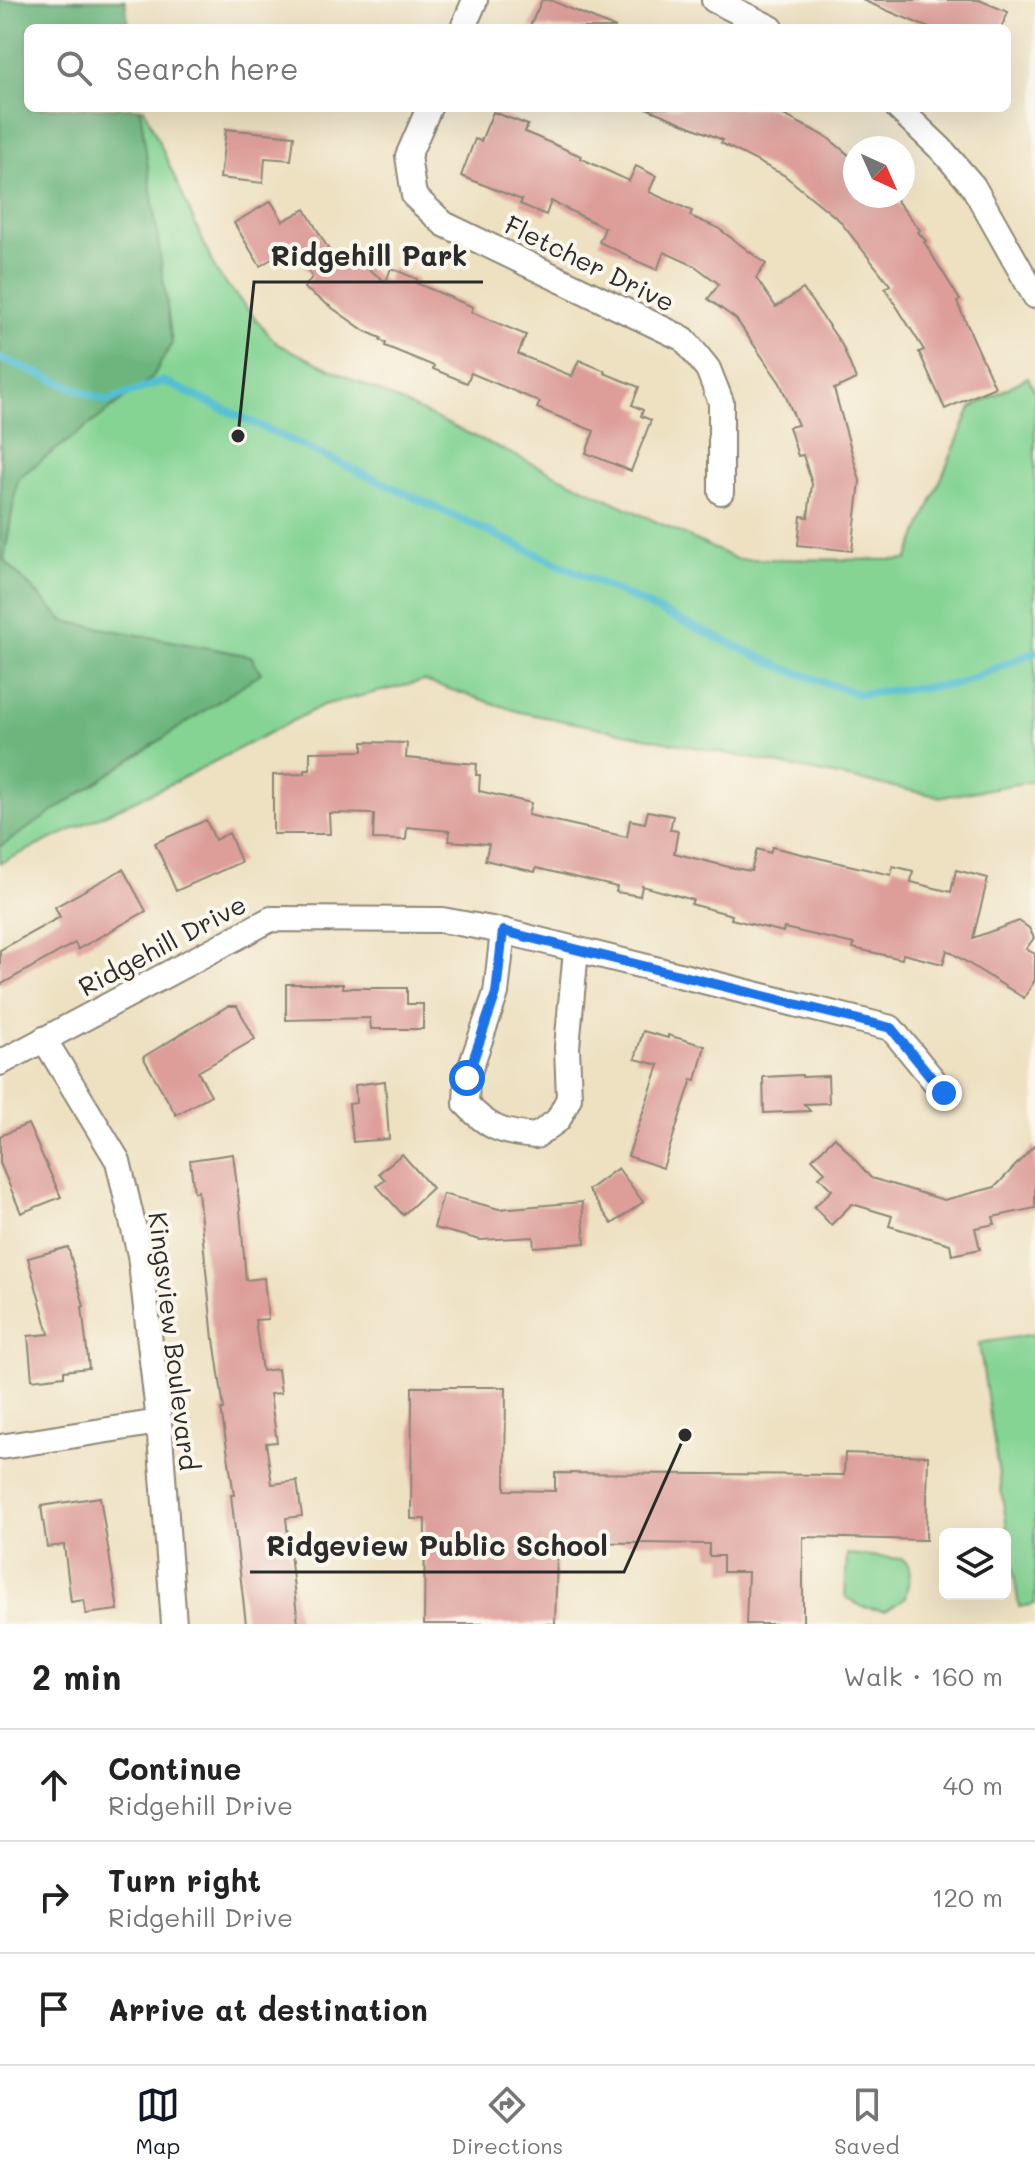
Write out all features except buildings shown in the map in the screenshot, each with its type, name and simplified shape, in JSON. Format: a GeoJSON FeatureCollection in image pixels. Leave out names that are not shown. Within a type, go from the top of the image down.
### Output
{"type":"FeatureCollection","features":[{"type":"Feature","properties":{"kind":"street"},"geometry":{"type":"LineString","coordinates":[[465,24],[475,0]]}},
{"type":"Feature","properties":{"kind":"street"},"geometry":{"type":"LineString","coordinates":[[714,0],[763,24]]}},
{"type":"Feature","properties":{"kind":"street","name":"Fletcher Drive"},"geometry":{"type":"LineString","coordinates":[[427,112],[408,156],[414,196],[444,224],[684,339],[708,369],[721,402],[721,492]]}},
{"type":"Feature","properties":{"kind":"street"},"geometry":{"type":"LineString","coordinates":[[902,112],[941,149],[973,186],[1035,296]]}},
{"type":"Feature","properties":{"kind":"street","name":"Ridgehill Drive"},"geometry":{"type":"LineString","coordinates":[[0,1063],[271,919],[442,920],[503,931],[891,1028],[944,1093]]}},
{"type":"Feature","properties":{"kind":"street"},"geometry":{"type":"LineString","coordinates":[[503,931],[496,993],[467,1078],[466,1104],[482,1121],[506,1133],[536,1136],[558,1120],[569,1098],[567,1047],[576,950]]}},
{"type":"Feature","properties":{"kind":"street","name":"Kingsview Boulevard"},"geometry":{"type":"LineString","coordinates":[[44,1039],[118,1161],[140,1255],[159,1422],[174,1624]]}},
{"type":"Feature","properties":{"kind":"street"},"geometry":{"type":"LineString","coordinates":[[0,1447],[159,1422]]}},
{"type":"Feature","properties":{"kind":"green space"},"geometry":{"type":"Polygon","coordinates":[[[0,0],[24,24],[24,112],[146,112],[217,273],[277,344],[736,559],[907,560],[971,408],[1028,377],[1035,392],[1035,781],[942,797],[520,712],[424,681],[323,705],[175,782],[0,863],[0,0]]]}},
{"type":"Feature","properties":{"kind":"green space"},"geometry":{"type":"Polygon","coordinates":[[[0,0],[125,0],[128,24],[24,24],[24,112],[141,112],[172,343],[152,378],[18,478],[4,560],[64,621],[251,656],[261,673],[0,847],[0,0]]]}},
{"type":"Feature","properties":{"kind":"green space"},"geometry":{"type":"Polygon","coordinates":[[[1035,1334],[1035,1604],[1019,1607],[1011,1554],[1011,1528],[1007,1528],[979,1343],[1035,1334]]]}},
{"type":"Feature","properties":{"kind":"green space"},"geometry":{"type":"Polygon","coordinates":[[[847,1554],[902,1559],[906,1562],[910,1571],[905,1598],[886,1611],[863,1607],[845,1597],[847,1554]]]}},
{"type":"Feature","properties":{"kind":"waterway"},"geometry":{"type":"LineString","coordinates":[[0,358],[106,401],[163,381],[781,667],[858,694],[958,684],[1035,652]]}},
{"type":"Feature","properties":{"kind":"place","name":"Ridgehill Park"},"geometry":{"type":"Point","coordinates":[238,436]}},
{"type":"Feature","properties":{"kind":"place","name":"Ridgeview Public School"},"geometry":{"type":"Point","coordinates":[685,1435]}},
{"type":"Feature","properties":{"kind":"route"},"geometry":{"type":"LineString","coordinates":[[467,1078],[496,993],[503,931],[891,1028],[944,1093]]}}]}
